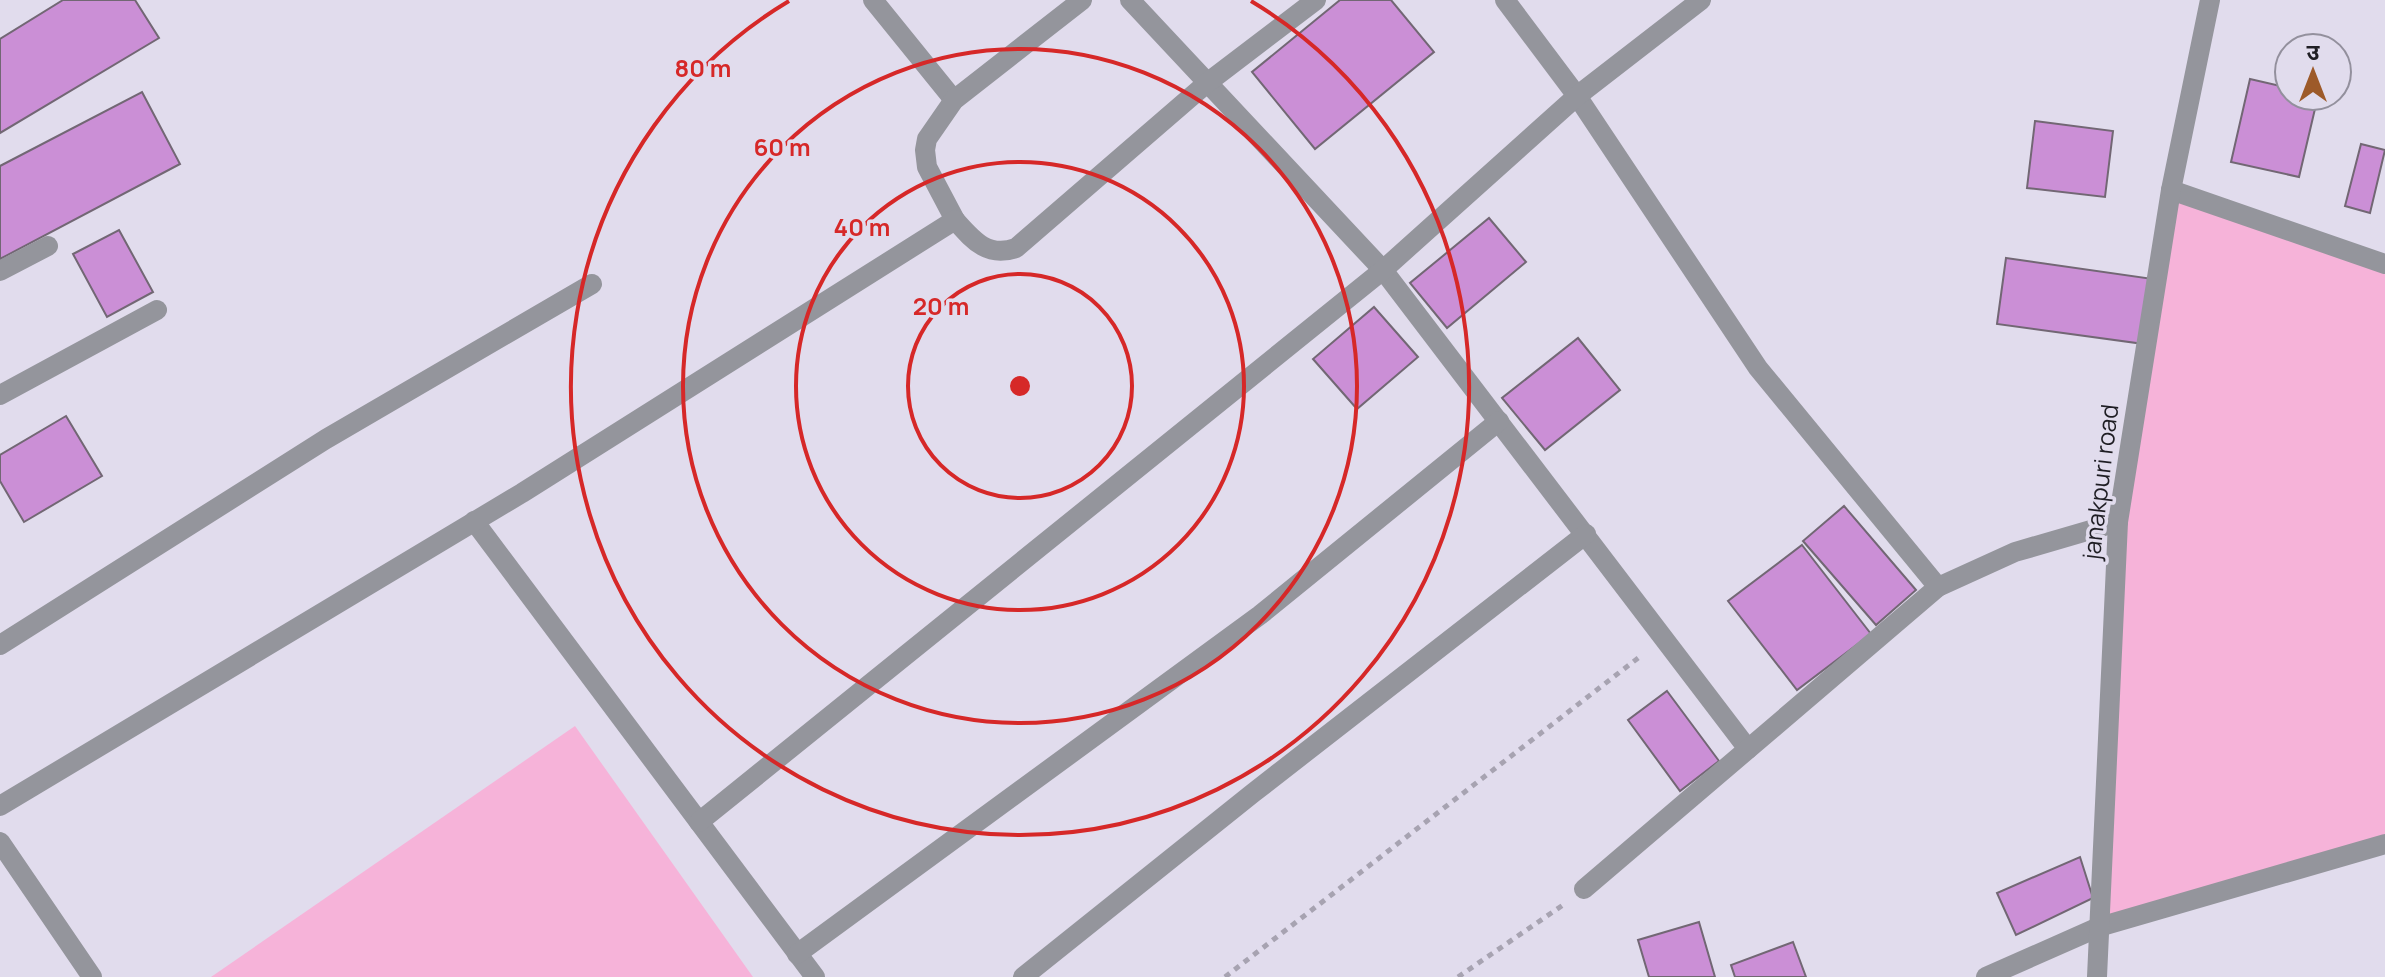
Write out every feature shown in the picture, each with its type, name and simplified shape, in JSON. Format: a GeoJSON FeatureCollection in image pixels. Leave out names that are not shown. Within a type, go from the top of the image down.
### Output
{"type":"FeatureCollection","features":[{"type":"Feature","properties":{"kind":"street"},"geometry":{"type":"LineString","coordinates":[[873,0],[954,100]]}},
{"type":"Feature","properties":{"kind":"street"},"geometry":{"type":"LineString","coordinates":[[1082,0],[954,100],[936,124],[925,150],[927,167],[955,220],[988,251],[1003,253],[1016,248],[1207,83],[1316,0]]}},
{"type":"Feature","properties":{"kind":"street"},"geometry":{"type":"LineString","coordinates":[[1130,0],[1383,270],[1748,749]]}},
{"type":"Feature","properties":{"kind":"street"},"geometry":{"type":"LineString","coordinates":[[1505,0],[1577,96],[1758,368],[1938,587]]}},
{"type":"Feature","properties":{"kind":"street"},"geometry":{"type":"LineString","coordinates":[[699,822],[1383,270],[1577,96],[1701,0]]}},
{"type":"Feature","properties":{"kind":"street","name":"janakpuri road"},"geometry":{"type":"LineString","coordinates":[[2097,977],[2118,522],[2171,190],[2210,0]]}},
{"type":"Feature","properties":{"kind":"street"},"geometry":{"type":"LineString","coordinates":[[2171,190],[2385,264]]}},
{"type":"Feature","properties":{"kind":"street"},"geometry":{"type":"LineString","coordinates":[[0,806],[474,521],[955,220]]}},
{"type":"Feature","properties":{"kind":"street"},"geometry":{"type":"LineString","coordinates":[[0,271],[48,246]]}},
{"type":"Feature","properties":{"kind":"street"},"geometry":{"type":"LineString","coordinates":[[0,645],[326,439],[592,284]]}},
{"type":"Feature","properties":{"kind":"street"},"geometry":{"type":"LineString","coordinates":[[0,395],[157,310]]}},
{"type":"Feature","properties":{"kind":"street"},"geometry":{"type":"LineString","coordinates":[[797,954],[1260,615],[1499,421]]}},
{"type":"Feature","properties":{"kind":"street"},"geometry":{"type":"LineString","coordinates":[[474,521],[815,977]]}},
{"type":"Feature","properties":{"kind":"street"},"geometry":{"type":"LineString","coordinates":[[1584,889],[1938,587],[2015,552],[2118,522]]}},
{"type":"Feature","properties":{"kind":"street"},"geometry":{"type":"LineString","coordinates":[[1023,977],[1586,534]]}},
{"type":"Feature","properties":{"kind":"street"},"geometry":{"type":"LineString","coordinates":[[0,842],[92,977]]}},
{"type":"Feature","properties":{"kind":"street"},"geometry":{"type":"LineString","coordinates":[[1986,977],[2099,927],[2385,844]]}},
{"type":"Feature","properties":{"kind":"path"},"geometry":{"type":"LineString","coordinates":[[1225,977],[1665,638]]}},
{"type":"Feature","properties":{"kind":"path"},"geometry":{"type":"LineString","coordinates":[[1458,977],[1584,889]]}},
{"type":"Feature","properties":{"kind":"shaded area"},"geometry":{"type":"Polygon","coordinates":[[[2171,190],[2385,264],[2385,844],[2099,927],[2118,522],[2171,190]]]}},
{"type":"Feature","properties":{"kind":"shaded area"},"geometry":{"type":"Polygon","coordinates":[[[575,726],[753,977],[211,977],[575,726]]]}},
{"type":"Feature","properties":{"kind":"building"},"geometry":{"type":"Polygon","coordinates":[[[63,0],[135,0],[159,38],[0,133],[0,39],[63,0]]]}},
{"type":"Feature","properties":{"kind":"building"},"geometry":{"type":"Polygon","coordinates":[[[1340,0],[1391,0],[1434,52],[1315,149],[1252,72],[1340,0]]]}},
{"type":"Feature","properties":{"kind":"building"},"geometry":{"type":"Polygon","coordinates":[[[2250,79],[2273,84],[2273,112],[2314,112],[2299,177],[2231,162],[2250,79]]]}},
{"type":"Feature","properties":{"kind":"building"},"geometry":{"type":"Polygon","coordinates":[[[142,92],[180,164],[0,259],[0,166],[142,92]]]}},
{"type":"Feature","properties":{"kind":"building"},"geometry":{"type":"Polygon","coordinates":[[[2035,121],[2113,131],[2105,197],[2027,188],[2035,121]]]}},
{"type":"Feature","properties":{"kind":"building"},"geometry":{"type":"Polygon","coordinates":[[[2361,144],[2385,150],[2370,213],[2345,206],[2361,144]]]}},
{"type":"Feature","properties":{"kind":"building"},"geometry":{"type":"Polygon","coordinates":[[[1489,218],[1526,262],[1447,328],[1410,283],[1489,218]]]}},
{"type":"Feature","properties":{"kind":"building"},"geometry":{"type":"Polygon","coordinates":[[[119,230],[153,292],[107,317],[73,254],[119,230]]]}},
{"type":"Feature","properties":{"kind":"building"},"geometry":{"type":"Polygon","coordinates":[[[2006,258],[2153,279],[2144,344],[1997,324],[2006,258]]]}},
{"type":"Feature","properties":{"kind":"building"},"geometry":{"type":"Polygon","coordinates":[[[1374,307],[1418,357],[1357,409],[1313,359],[1374,307]]]}},
{"type":"Feature","properties":{"kind":"building"},"geometry":{"type":"Polygon","coordinates":[[[1578,338],[1620,390],[1545,450],[1502,398],[1578,338]]]}},
{"type":"Feature","properties":{"kind":"building"},"geometry":{"type":"Polygon","coordinates":[[[66,416],[102,476],[24,522],[0,481],[0,455],[66,416]]]}},
{"type":"Feature","properties":{"kind":"building"},"geometry":{"type":"Polygon","coordinates":[[[1844,506],[1916,590],[1876,625],[1803,541],[1844,506]]]}},
{"type":"Feature","properties":{"kind":"building"},"geometry":{"type":"Polygon","coordinates":[[[1802,545],[1871,634],[1797,690],[1728,601],[1802,545]]]}},
{"type":"Feature","properties":{"kind":"building"},"geometry":{"type":"Polygon","coordinates":[[[1667,691],[1719,761],[1680,791],[1628,720],[1667,691]]]}},
{"type":"Feature","properties":{"kind":"building"},"geometry":{"type":"Polygon","coordinates":[[[2080,857],[2093,898],[2016,935],[1997,893],[2080,857]]]}},
{"type":"Feature","properties":{"kind":"building"},"geometry":{"type":"Polygon","coordinates":[[[1699,922],[1715,977],[1649,977],[1638,940],[1699,922]]]}},
{"type":"Feature","properties":{"kind":"building"},"geometry":{"type":"Polygon","coordinates":[[[1793,942],[1806,977],[1735,977],[1731,965],[1793,942]]]}}]}
